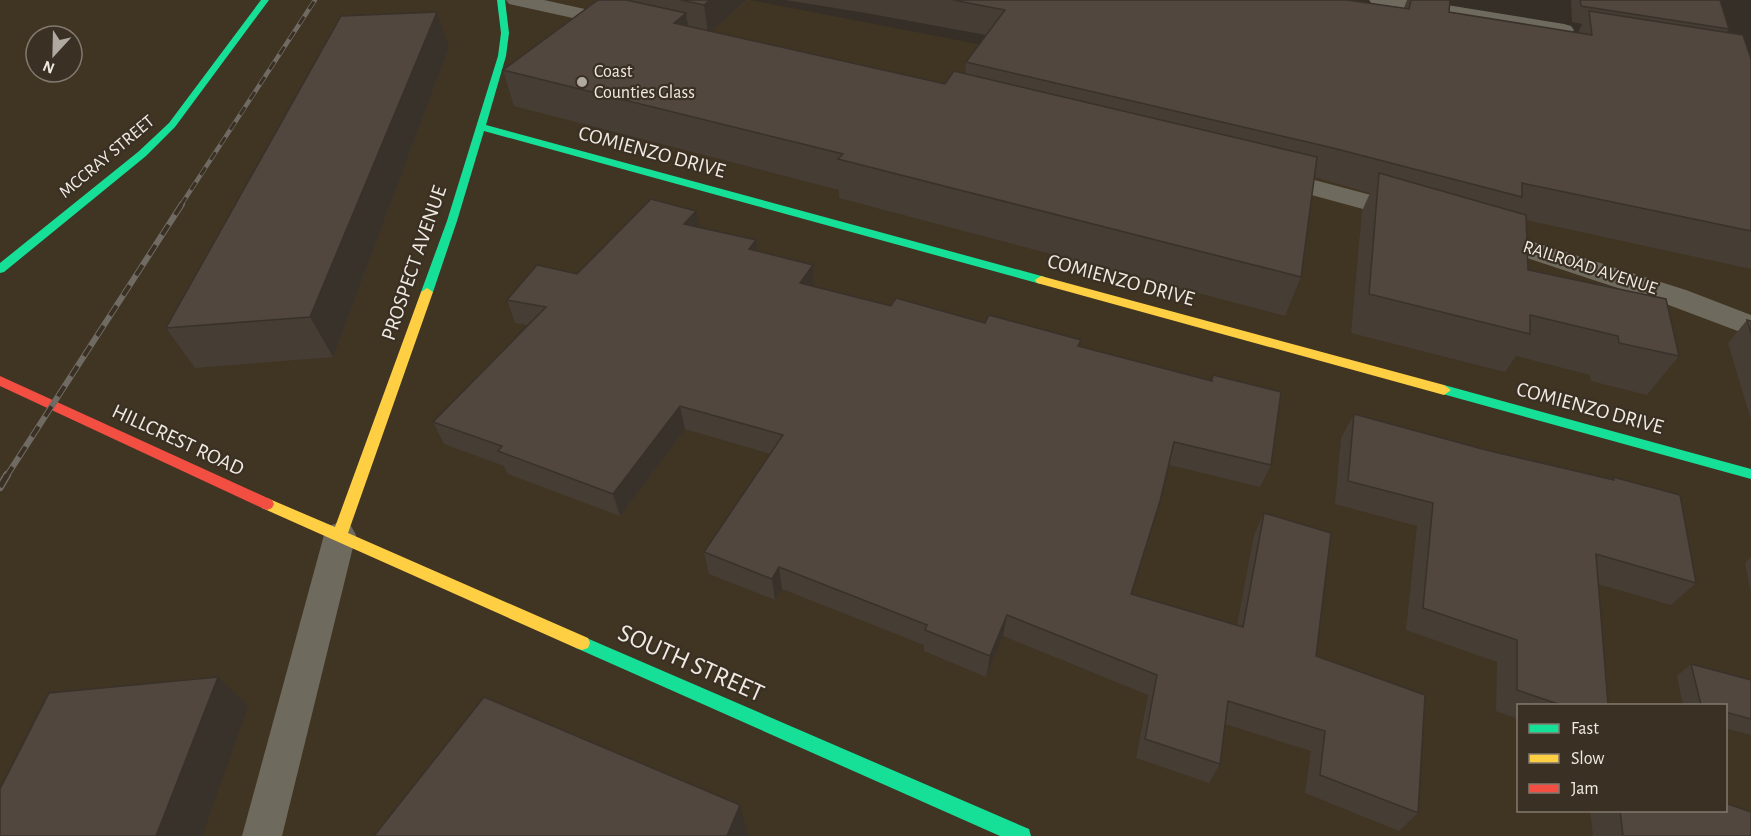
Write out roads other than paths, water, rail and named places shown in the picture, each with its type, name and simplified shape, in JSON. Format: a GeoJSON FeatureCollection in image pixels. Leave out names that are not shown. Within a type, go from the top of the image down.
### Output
{"type":"FeatureCollection","features":[{"type":"Feature","properties":{"kind":"street","name":"MCCRAY STREET"},"geometry":{"type":"LineString","coordinates":[[0,269],[142,154],[172,125],[265,0]]}},
{"type":"Feature","properties":{"kind":"street","name":"PROSPECT AVENUE"},"geometry":{"type":"LineString","coordinates":[[340,535],[452,221],[481,127],[502,56],[504,33],[501,0]]}},
{"type":"Feature","properties":{"kind":"street"},"geometry":{"type":"LineString","coordinates":[[516,0],[651,29]]}},
{"type":"Feature","properties":{"kind":"street"},"geometry":{"type":"LineString","coordinates":[[1379,0],[1587,34]]}},
{"type":"Feature","properties":{"kind":"street"},"geometry":{"type":"LineString","coordinates":[[1516,0],[1517,23]]}},
{"type":"Feature","properties":{"kind":"street","name":"COMIENZO DRIVE"},"geometry":{"type":"LineString","coordinates":[[481,127],[1751,474]]}},
{"type":"Feature","properties":{"kind":"street"},"geometry":{"type":"LineString","coordinates":[[1246,170],[1428,218]]}},
{"type":"Feature","properties":{"kind":"street","name":"RAILROAD AVENUE"},"geometry":{"type":"LineString","coordinates":[[1462,228],[1665,293],[1751,326]]}},
{"type":"Feature","properties":{"kind":"street","name":"HILLCREST ROAD"},"geometry":{"type":"LineString","coordinates":[[0,381],[224,485],[340,535]]}},
{"type":"Feature","properties":{"kind":"street","name":"SOUTH STREET"},"geometry":{"type":"LineString","coordinates":[[340,535],[1022,836]]}},
{"type":"Feature","properties":{"kind":"lane"},"geometry":{"type":"LineString","coordinates":[[262,836],[340,535]]}},
{"type":"Feature","properties":{"kind":"railway"},"geometry":{"type":"LineString","coordinates":[[181,205],[315,0]]}},
{"type":"Feature","properties":{"kind":"railway"},"geometry":{"type":"LineString","coordinates":[[6,477],[182,204]]}},
{"type":"Feature","properties":{"kind":"railway"},"geometry":{"type":"LineString","coordinates":[[0,487],[7,475]]}},
{"type":"Feature","properties":{"kind":"place","name":"Coast Counties Glass"},"geometry":{"type":"Point","coordinates":[582,82]}}]}
